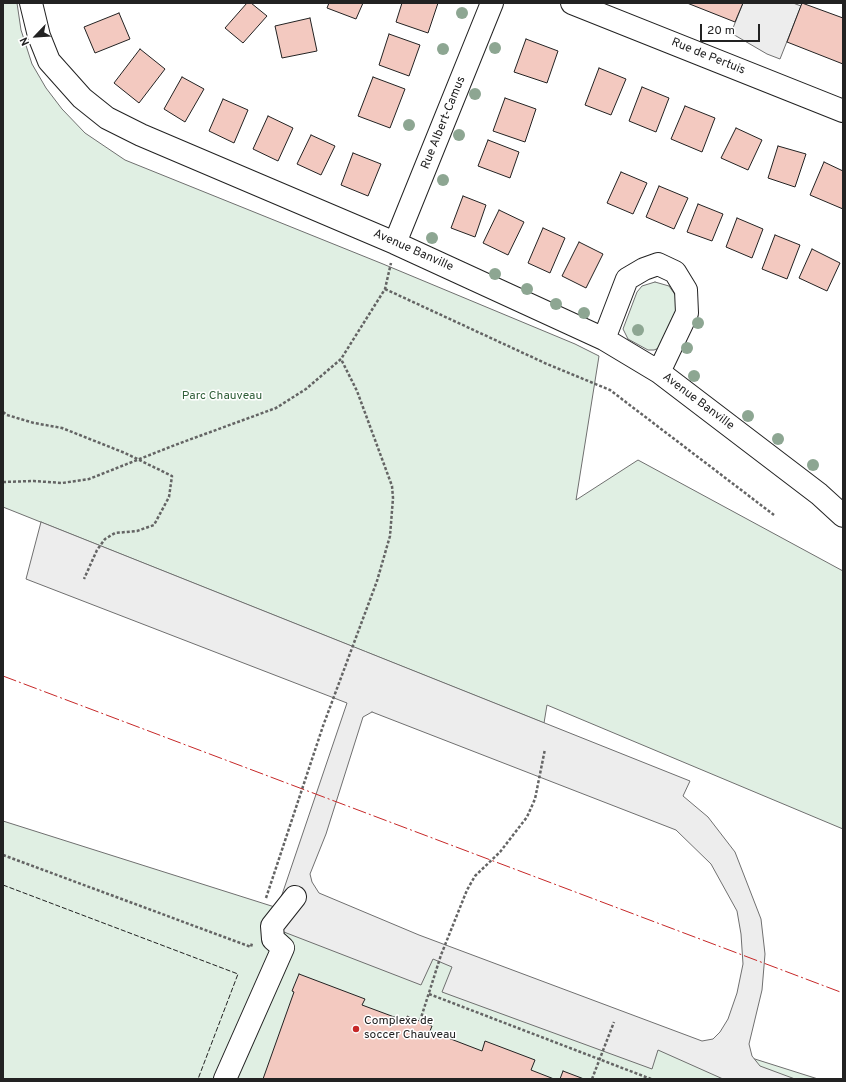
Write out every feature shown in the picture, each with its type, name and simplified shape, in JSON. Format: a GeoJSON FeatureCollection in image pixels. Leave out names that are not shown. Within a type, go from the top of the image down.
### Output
{"type":"FeatureCollection","features":[{"type":"Feature","properties":{"kind":"street","name":"Avenue Banville"},"geometry":{"type":"LineString","coordinates":[[31,3],[39,36],[48,61],[82,98],[107,118],[141,135],[395,243],[604,339],[659,372],[819,494],[843,516]]}},
{"type":"Feature","properties":{"kind":"street","name":"Rue Albert-Camus"},"geometry":{"type":"LineString","coordinates":[[395,243],[492,3]]}},
{"type":"Feature","properties":{"kind":"street","name":"Rue de Pertuis"},"geometry":{"type":"LineString","coordinates":[[572,3],[843,111]]}},
{"type":"Feature","properties":{"kind":"street"},"geometry":{"type":"LineString","coordinates":[[604,339],[627,279],[644,269],[658,264],[674,272],[686,290],[687,313],[659,372]]}},
{"type":"Feature","properties":{"kind":"street","name":"Avenue Banville"},"geometry":{"type":"LineString","coordinates":[[819,494],[843,502]]}},
{"type":"Feature","properties":{"kind":"street"},"geometry":{"type":"LineString","coordinates":[[226,1079],[283,948],[273,939],[272,926],[295,897]]}},
{"type":"Feature","properties":{"kind":"path"},"geometry":{"type":"LineString","coordinates":[[3,482],[62,482],[89,479],[276,408],[306,389],[341,359],[385,289],[540,360],[610,390],[774,516]]}},
{"type":"Feature","properties":{"kind":"path"},"geometry":{"type":"LineString","coordinates":[[265,904],[323,726],[377,581],[390,536],[393,498],[392,486],[357,391],[341,359]]}},
{"type":"Feature","properties":{"kind":"path"},"geometry":{"type":"LineString","coordinates":[[3,412],[7,416],[62,428],[139,459],[172,476],[170,497],[154,525],[137,531],[115,533],[105,539],[97,550],[84,578]]}},
{"type":"Feature","properties":{"kind":"path"},"geometry":{"type":"LineString","coordinates":[[420,1021],[445,944],[453,929],[467,890],[475,876],[500,852],[527,817],[535,799],[545,749]]}},
{"type":"Feature","properties":{"kind":"path"},"geometry":{"type":"LineString","coordinates":[[3,855],[251,947],[253,940]]}},
{"type":"Feature","properties":{"kind":"path"},"geometry":{"type":"LineString","coordinates":[[429,994],[652,1079]]}},
{"type":"Feature","properties":{"kind":"path"},"geometry":{"type":"LineString","coordinates":[[592,1079],[614,1022]]}},
{"type":"Feature","properties":{"kind":"green space","name":"Parc Chauveau"},"geometry":{"type":"Polygon","coordinates":[[[3,3],[17,3],[21,30],[32,64],[46,88],[62,109],[85,133],[125,160],[383,264],[575,344],[599,356],[576,500],[638,460],[843,571],[843,829],[547,705],[544,723],[3,507],[3,3]]]}},
{"type":"Feature","properties":{"kind":"green space"},"geometry":{"type":"Polygon","coordinates":[[[655,282],[669,286],[678,299],[678,306],[659,348],[648,350],[628,339],[623,329],[637,292],[642,286],[655,282]]]}},
{"type":"Feature","properties":{"kind":"green space"},"geometry":{"type":"Polygon","coordinates":[[[3,821],[818,1079],[3,1079],[3,821]]]}},
{"type":"Feature","properties":{"kind":"shaded area"},"geometry":{"type":"Polygon","coordinates":[[[743,3],[793,3],[801,6],[780,59],[767,54],[731,33],[743,3]]]}},
{"type":"Feature","properties":{"kind":"shaded area"},"geometry":{"type":"Polygon","coordinates":[[[41,522],[690,781],[683,796],[708,817],[735,852],[761,919],[765,954],[762,990],[749,1044],[752,1056],[760,1066],[795,1079],[723,1079],[658,1050],[652,1069],[442,992],[452,967],[433,959],[421,985],[271,927],[347,703],[26,579],[41,522]],[[372,712],[363,717],[326,834],[310,874],[312,882],[319,893],[419,935],[702,1041],[713,1039],[720,1032],[728,1019],[737,993],[743,964],[741,934],[737,911],[711,864],[676,830],[372,712]]]}},
{"type":"Feature","properties":{"kind":"building"},"geometry":{"type":"Polygon","coordinates":[[[247,3],[251,3],[267,16],[243,43],[225,28],[247,3]]]}},
{"type":"Feature","properties":{"kind":"building"},"geometry":{"type":"Polygon","coordinates":[[[329,3],[363,3],[356,19],[327,8],[329,3]]]}},
{"type":"Feature","properties":{"kind":"building"},"geometry":{"type":"Polygon","coordinates":[[[402,3],[438,3],[428,33],[396,22],[402,3]]]}},
{"type":"Feature","properties":{"kind":"building"},"geometry":{"type":"Polygon","coordinates":[[[687,3],[743,3],[735,22],[687,3]]]}},
{"type":"Feature","properties":{"kind":"building"},"geometry":{"type":"Polygon","coordinates":[[[802,3],[843,18],[843,64],[787,42],[802,3]]]}},
{"type":"Feature","properties":{"kind":"building"},"geometry":{"type":"Polygon","coordinates":[[[119,13],[130,39],[95,53],[84,27],[119,13]]]}},
{"type":"Feature","properties":{"kind":"building"},"geometry":{"type":"Polygon","coordinates":[[[310,18],[317,51],[282,58],[275,26],[310,18]]]}},
{"type":"Feature","properties":{"kind":"building"},"geometry":{"type":"Polygon","coordinates":[[[389,34],[420,45],[409,76],[379,65],[389,34]]]}},
{"type":"Feature","properties":{"kind":"building"},"geometry":{"type":"Polygon","coordinates":[[[526,39],[558,51],[547,83],[514,72],[526,39]]]}},
{"type":"Feature","properties":{"kind":"building"},"geometry":{"type":"Polygon","coordinates":[[[140,49],[165,69],[139,103],[114,83],[140,49]]]}},
{"type":"Feature","properties":{"kind":"building"},"geometry":{"type":"Polygon","coordinates":[[[599,68],[626,79],[611,115],[585,105],[599,68]]]}},
{"type":"Feature","properties":{"kind":"building"},"geometry":{"type":"Polygon","coordinates":[[[182,77],[204,89],[185,122],[164,109],[182,77]]]}},
{"type":"Feature","properties":{"kind":"building"},"geometry":{"type":"Polygon","coordinates":[[[373,77],[405,89],[390,128],[358,116],[373,77]]]}},
{"type":"Feature","properties":{"kind":"building"},"geometry":{"type":"Polygon","coordinates":[[[642,87],[669,98],[656,132],[629,121],[642,87]]]}},
{"type":"Feature","properties":{"kind":"building"},"geometry":{"type":"Polygon","coordinates":[[[505,98],[536,109],[525,142],[493,131],[505,98]]]}},
{"type":"Feature","properties":{"kind":"building"},"geometry":{"type":"Polygon","coordinates":[[[223,99],[248,110],[234,143],[209,131],[223,99]]]}},
{"type":"Feature","properties":{"kind":"building"},"geometry":{"type":"Polygon","coordinates":[[[685,106],[715,118],[702,152],[671,139],[685,106]]]}},
{"type":"Feature","properties":{"kind":"building"},"geometry":{"type":"Polygon","coordinates":[[[268,116],[293,128],[278,161],[253,149],[268,116]]]}},
{"type":"Feature","properties":{"kind":"building"},"geometry":{"type":"Polygon","coordinates":[[[736,128],[762,140],[748,170],[721,158],[736,128]]]}},
{"type":"Feature","properties":{"kind":"building"},"geometry":{"type":"Polygon","coordinates":[[[311,135],[335,146],[321,175],[297,164],[311,135]]]}},
{"type":"Feature","properties":{"kind":"building"},"geometry":{"type":"Polygon","coordinates":[[[488,140],[519,152],[510,178],[478,166],[488,140]]]}},
{"type":"Feature","properties":{"kind":"building"},"geometry":{"type":"Polygon","coordinates":[[[778,146],[806,154],[795,187],[768,178],[778,146]]]}},
{"type":"Feature","properties":{"kind":"building"},"geometry":{"type":"Polygon","coordinates":[[[353,153],[381,164],[368,196],[341,185],[353,153]]]}},
{"type":"Feature","properties":{"kind":"building"},"geometry":{"type":"Polygon","coordinates":[[[824,162],[843,171],[843,209],[810,195],[824,162]]]}},
{"type":"Feature","properties":{"kind":"building"},"geometry":{"type":"Polygon","coordinates":[[[621,172],[647,183],[633,214],[607,203],[621,172]]]}},
{"type":"Feature","properties":{"kind":"building"},"geometry":{"type":"Polygon","coordinates":[[[659,186],[688,198],[674,229],[646,217],[659,186]]]}},
{"type":"Feature","properties":{"kind":"building"},"geometry":{"type":"Polygon","coordinates":[[[463,196],[486,205],[475,237],[451,228],[463,196]]]}},
{"type":"Feature","properties":{"kind":"building"},"geometry":{"type":"Polygon","coordinates":[[[698,204],[723,214],[712,241],[687,232],[698,204]]]}},
{"type":"Feature","properties":{"kind":"building"},"geometry":{"type":"Polygon","coordinates":[[[499,210],[524,222],[508,255],[483,243],[499,210]]]}},
{"type":"Feature","properties":{"kind":"building"},"geometry":{"type":"Polygon","coordinates":[[[737,218],[763,229],[752,258],[726,247],[737,218]]]}},
{"type":"Feature","properties":{"kind":"building"},"geometry":{"type":"Polygon","coordinates":[[[543,228],[565,238],[550,273],[528,263],[543,228]]]}},
{"type":"Feature","properties":{"kind":"building"},"geometry":{"type":"Polygon","coordinates":[[[775,235],[800,245],[787,279],[762,269],[775,235]]]}},
{"type":"Feature","properties":{"kind":"building"},"geometry":{"type":"Polygon","coordinates":[[[579,242],[603,254],[586,288],[562,276],[579,242]]]}},
{"type":"Feature","properties":{"kind":"building"},"geometry":{"type":"Polygon","coordinates":[[[812,249],[840,263],[827,291],[799,278],[812,249]]]}},
{"type":"Feature","properties":{"kind":"building","name":"Complexe de soccer Chauveau"},"geometry":{"type":"Polygon","coordinates":[[[299,974],[365,999],[362,1005],[405,1021],[407,1016],[432,1026],[430,1031],[482,1051],[485,1041],[535,1060],[531,1070],[554,1079],[263,1079],[299,974]]]}},
{"type":"Feature","properties":{"kind":"building"},"geometry":{"type":"Polygon","coordinates":[[[563,1071],[584,1079],[560,1079],[563,1071]]]}},
{"type":"Feature","properties":{"kind":"fence"},"geometry":{"type":"LineString","coordinates":[[3,885],[238,974],[198,1079]]}},
{"type":"Feature","properties":{"kind":"power"},"geometry":{"type":"LineString","coordinates":[[3,676],[843,993]]}},
{"type":"Feature","properties":{"kind":"place","name":"Complexe de soccer Chauveau"},"geometry":{"type":"Point","coordinates":[356,1029]}}]}
